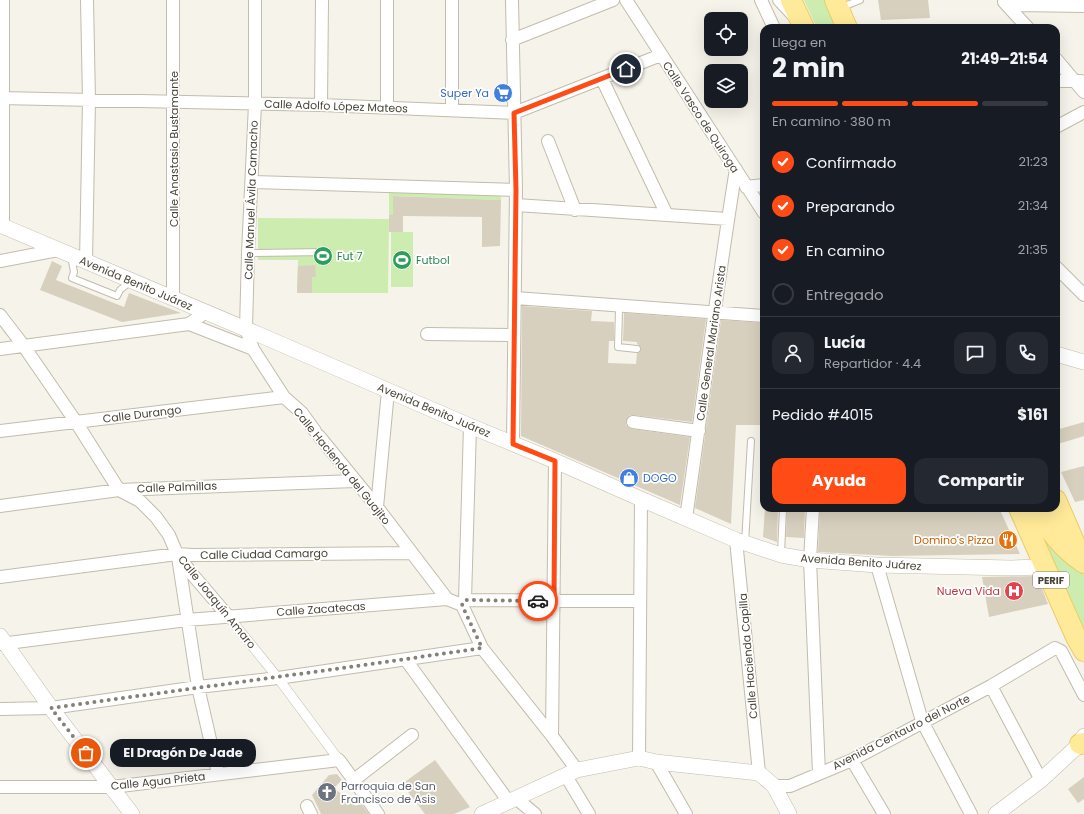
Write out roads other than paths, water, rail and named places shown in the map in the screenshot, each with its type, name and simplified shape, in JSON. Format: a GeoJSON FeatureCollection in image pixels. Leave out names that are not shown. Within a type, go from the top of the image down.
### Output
{"type":"FeatureCollection","features":[{"type":"Feature","properties":{"kind":"main road"},"geometry":{"type":"LineString","coordinates":[[791,0],[802,24]]}},
{"type":"Feature","properties":{"kind":"main road"},"geometry":{"type":"LineString","coordinates":[[837,4],[845,24]]}},
{"type":"Feature","properties":{"kind":"main road"},"geometry":{"type":"LineString","coordinates":[[1060,509],[1084,563]]}},
{"type":"Feature","properties":{"kind":"main road","name":"PERIF"},"geometry":{"type":"LineString","coordinates":[[1021,512],[1076,638],[1084,651]]}},
{"type":"Feature","properties":{"kind":"main road"},"geometry":{"type":"LineString","coordinates":[[1040,512],[1046,525],[1058,541],[1084,563]]}},
{"type":"Feature","properties":{"kind":"street"},"geometry":{"type":"LineString","coordinates":[[1,226],[3,0]]}},
{"type":"Feature","properties":{"kind":"street"},"geometry":{"type":"LineString","coordinates":[[86,262],[89,100],[87,0]]}},
{"type":"Feature","properties":{"kind":"street","name":"Calle Anastasio Bustamante"},"geometry":{"type":"LineString","coordinates":[[173,298],[174,0]]}},
{"type":"Feature","properties":{"kind":"street","name":"Calle Manuel Ávila Camacho"},"geometry":{"type":"LineString","coordinates":[[246,329],[255,104],[255,0]]}},
{"type":"Feature","properties":{"kind":"street"},"geometry":{"type":"LineString","coordinates":[[321,105],[322,0]]}},
{"type":"Feature","properties":{"kind":"street"},"geometry":{"type":"LineString","coordinates":[[386,0],[387,108]]}},
{"type":"Feature","properties":{"kind":"street"},"geometry":{"type":"LineString","coordinates":[[452,0],[452,110]]}},
{"type":"Feature","properties":{"kind":"street"},"geometry":{"type":"LineString","coordinates":[[512,0],[516,190],[513,444]]}},
{"type":"Feature","properties":{"kind":"street"},"geometry":{"type":"LineString","coordinates":[[512,40],[613,0]]}},
{"type":"Feature","properties":{"kind":"street","name":"Calle Vasco de Quiroga"},"geometry":{"type":"LineString","coordinates":[[626,0],[760,207]]}},
{"type":"Feature","properties":{"kind":"street"},"geometry":{"type":"LineString","coordinates":[[761,0],[772,24]]}},
{"type":"Feature","properties":{"kind":"street"},"geometry":{"type":"LineString","coordinates":[[779,0],[801,24]]}},
{"type":"Feature","properties":{"kind":"street"},"geometry":{"type":"LineString","coordinates":[[1004,3],[1084,6]]}},
{"type":"Feature","properties":{"kind":"street"},"geometry":{"type":"LineString","coordinates":[[1004,3],[1024,24]]}},
{"type":"Feature","properties":{"kind":"street","name":"Calle Adolfo López Mateos"},"geometry":{"type":"LineString","coordinates":[[1,98],[321,105],[514,113],[661,55]]}},
{"type":"Feature","properties":{"kind":"street"},"geometry":{"type":"LineString","coordinates":[[1060,63],[1080,81],[1084,92]]}},
{"type":"Feature","properties":{"kind":"street"},"geometry":{"type":"LineString","coordinates":[[602,79],[667,215]]}},
{"type":"Feature","properties":{"kind":"street"},"geometry":{"type":"LineString","coordinates":[[1060,81],[1080,81]]}},
{"type":"Feature","properties":{"kind":"street"},"geometry":{"type":"LineString","coordinates":[[1060,125],[1084,112]]}},
{"type":"Feature","properties":{"kind":"street"},"geometry":{"type":"LineString","coordinates":[[548,141],[575,210]]}},
{"type":"Feature","properties":{"kind":"street","name":"Calle General Mariano Arista"},"geometry":{"type":"LineString","coordinates":[[686,518],[714,312],[736,169]]}},
{"type":"Feature","properties":{"kind":"street"},"geometry":{"type":"LineString","coordinates":[[252,182],[516,190]]}},
{"type":"Feature","properties":{"kind":"street"},"geometry":{"type":"LineString","coordinates":[[746,187],[760,185]]}},
{"type":"Feature","properties":{"kind":"street"},"geometry":{"type":"LineString","coordinates":[[516,205],[728,219]]}},
{"type":"Feature","properties":{"kind":"street","name":"Avenida Benito Juárez"},"geometry":{"type":"LineString","coordinates":[[1,226],[741,541],[781,554],[810,560],[877,565],[1011,568],[1045,567]]}},
{"type":"Feature","properties":{"kind":"street"},"geometry":{"type":"LineString","coordinates":[[0,261],[64,253]]}},
{"type":"Feature","properties":{"kind":"street"},"geometry":{"type":"LineString","coordinates":[[1060,272],[1084,295]]}},
{"type":"Feature","properties":{"kind":"street"},"geometry":{"type":"LineString","coordinates":[[515,298],[760,316]]}},
{"type":"Feature","properties":{"kind":"street"},"geometry":{"type":"LineString","coordinates":[[0,349],[189,324],[206,312]]}},
{"type":"Feature","properties":{"kind":"street"},"geometry":{"type":"LineString","coordinates":[[0,315],[23,345],[76,422],[119,490]]}},
{"type":"Feature","properties":{"kind":"street"},"geometry":{"type":"LineString","coordinates":[[189,324],[253,349]]}},
{"type":"Feature","properties":{"kind":"street","name":"Calle Hacienda del Guajito"},"geometry":{"type":"LineString","coordinates":[[246,329],[253,349],[284,397],[302,413],[447,599]]}},
{"type":"Feature","properties":{"kind":"street"},"geometry":{"type":"LineString","coordinates":[[427,334],[514,335]]}},
{"type":"Feature","properties":{"kind":"street"},"geometry":{"type":"LineString","coordinates":[[1060,355],[1084,362]]}},
{"type":"Feature","properties":{"kind":"street"},"geometry":{"type":"LineString","coordinates":[[376,507],[388,391]]}},
{"type":"Feature","properties":{"kind":"street","name":"Calle Durango"},"geometry":{"type":"LineString","coordinates":[[0,431],[284,397]]}},
{"type":"Feature","properties":{"kind":"street"},"geometry":{"type":"LineString","coordinates":[[633,422],[699,431]]}},
{"type":"Feature","properties":{"kind":"street"},"geometry":{"type":"LineString","coordinates":[[470,426],[463,602],[482,648],[552,736],[572,773],[589,814]]}},
{"type":"Feature","properties":{"kind":"street"},"geometry":{"type":"LineString","coordinates":[[552,736],[555,461]]}},
{"type":"Feature","properties":{"kind":"street","name":"Calle Palmillas"},"geometry":{"type":"LineString","coordinates":[[0,506],[119,490],[355,481]]}},
{"type":"Feature","properties":{"kind":"street","name":"Calle Joaquín Amaro"},"geometry":{"type":"LineString","coordinates":[[119,490],[140,501],[156,517],[169,535],[177,554],[278,678],[378,814]]}},
{"type":"Feature","properties":{"kind":"street"},"geometry":{"type":"LineString","coordinates":[[639,758],[639,601],[641,499]]}},
{"type":"Feature","properties":{"kind":"street"},"geometry":{"type":"LineString","coordinates":[[813,512],[810,560],[819,773]]}},
{"type":"Feature","properties":{"kind":"street","name":"Calle Hacienda Capilla"},"geometry":{"type":"LineString","coordinates":[[741,541],[759,773]]}},
{"type":"Feature","properties":{"kind":"street","name":"Calle Ciudad Camargo"},"geometry":{"type":"LineString","coordinates":[[0,578],[177,554],[410,553]]}},
{"type":"Feature","properties":{"kind":"street"},"geometry":{"type":"LineString","coordinates":[[177,554],[198,687],[218,774]]}},
{"type":"Feature","properties":{"kind":"street"},"geometry":{"type":"LineString","coordinates":[[877,565],[922,722],[971,814]]}},
{"type":"Feature","properties":{"kind":"street","name":"Calle Zacatecas"},"geometry":{"type":"LineString","coordinates":[[2,641],[228,616],[447,599],[463,602],[639,601]]}},
{"type":"Feature","properties":{"kind":"street"},"geometry":{"type":"LineString","coordinates":[[2,641],[132,814]]}},
{"type":"Feature","properties":{"kind":"street"},"geometry":{"type":"LineString","coordinates":[[0,709],[51,708],[198,687],[278,678],[482,648]]}},
{"type":"Feature","properties":{"kind":"street","name":"Avenida Centauro del Norte"},"geometry":{"type":"LineString","coordinates":[[774,786],[790,786],[852,760],[991,686],[1055,648],[1061,651],[1084,695]]}},
{"type":"Feature","properties":{"kind":"street"},"geometry":{"type":"LineString","coordinates":[[406,660],[513,800],[535,814]]}},
{"type":"Feature","properties":{"kind":"street"},"geometry":{"type":"LineString","coordinates":[[991,686],[1041,780]]}},
{"type":"Feature","properties":{"kind":"street"},"geometry":{"type":"LineString","coordinates":[[354,780],[412,735]]}},
{"type":"Feature","properties":{"kind":"street"},"geometry":{"type":"LineString","coordinates":[[996,814],[1041,780],[1083,741]]}},
{"type":"Feature","properties":{"kind":"street"},"geometry":{"type":"LineString","coordinates":[[482,814],[572,773],[639,758],[656,762],[759,773],[774,786],[789,814]]}},
{"type":"Feature","properties":{"kind":"street","name":"Calle Agua Prieta"},"geometry":{"type":"LineString","coordinates":[[0,787],[112,787],[339,760]]}},
{"type":"Feature","properties":{"kind":"street"},"geometry":{"type":"LineString","coordinates":[[852,760],[884,814]]}},
{"type":"Feature","properties":{"kind":"street"},"geometry":{"type":"LineString","coordinates":[[656,762],[686,814]]}},
{"type":"Feature","properties":{"kind":"lane"},"geometry":{"type":"LineString","coordinates":[[837,4],[860,0]]}},
{"type":"Feature","properties":{"kind":"lane"},"geometry":{"type":"LineString","coordinates":[[248,253],[326,252]]}},
{"type":"Feature","properties":{"kind":"lane"},"geometry":{"type":"LineString","coordinates":[[64,253],[74,272],[72,278],[117,296],[120,290],[132,281]]}},
{"type":"Feature","properties":{"kind":"lane"},"geometry":{"type":"LineString","coordinates":[[619,309],[618,347],[637,349]]}},
{"type":"Feature","properties":{"kind":"lane"},"geometry":{"type":"LineString","coordinates":[[741,541],[751,441]]}},
{"type":"Feature","properties":{"kind":"lane"},"geometry":{"type":"LineString","coordinates":[[781,554],[783,512]]}},
{"type":"Feature","properties":{"kind":"place","name":"Super Ya"},"geometry":{"type":"Point","coordinates":[503,93]}},
{"type":"Feature","properties":{"kind":"place","name":"Fut 7"},"geometry":{"type":"Point","coordinates":[323,256]}},
{"type":"Feature","properties":{"kind":"place","name":"Futbol"},"geometry":{"type":"Point","coordinates":[402,260]}},
{"type":"Feature","properties":{"kind":"place","name":"DOGO"},"geometry":{"type":"Point","coordinates":[629,478]}},
{"type":"Feature","properties":{"kind":"place","name":"Domino's Pizza"},"geometry":{"type":"Point","coordinates":[1008,540]}},
{"type":"Feature","properties":{"kind":"place","name":"Nueva Vida"},"geometry":{"type":"Point","coordinates":[1014,591]}},
{"type":"Feature","properties":{"kind":"place","name":"El Dragón De Jade"},"geometry":{"type":"Point","coordinates":[86,753]}},
{"type":"Feature","properties":{"kind":"place","name":"Parroquia de San Francisco de Asis"},"geometry":{"type":"Point","coordinates":[327,792]}}]}
